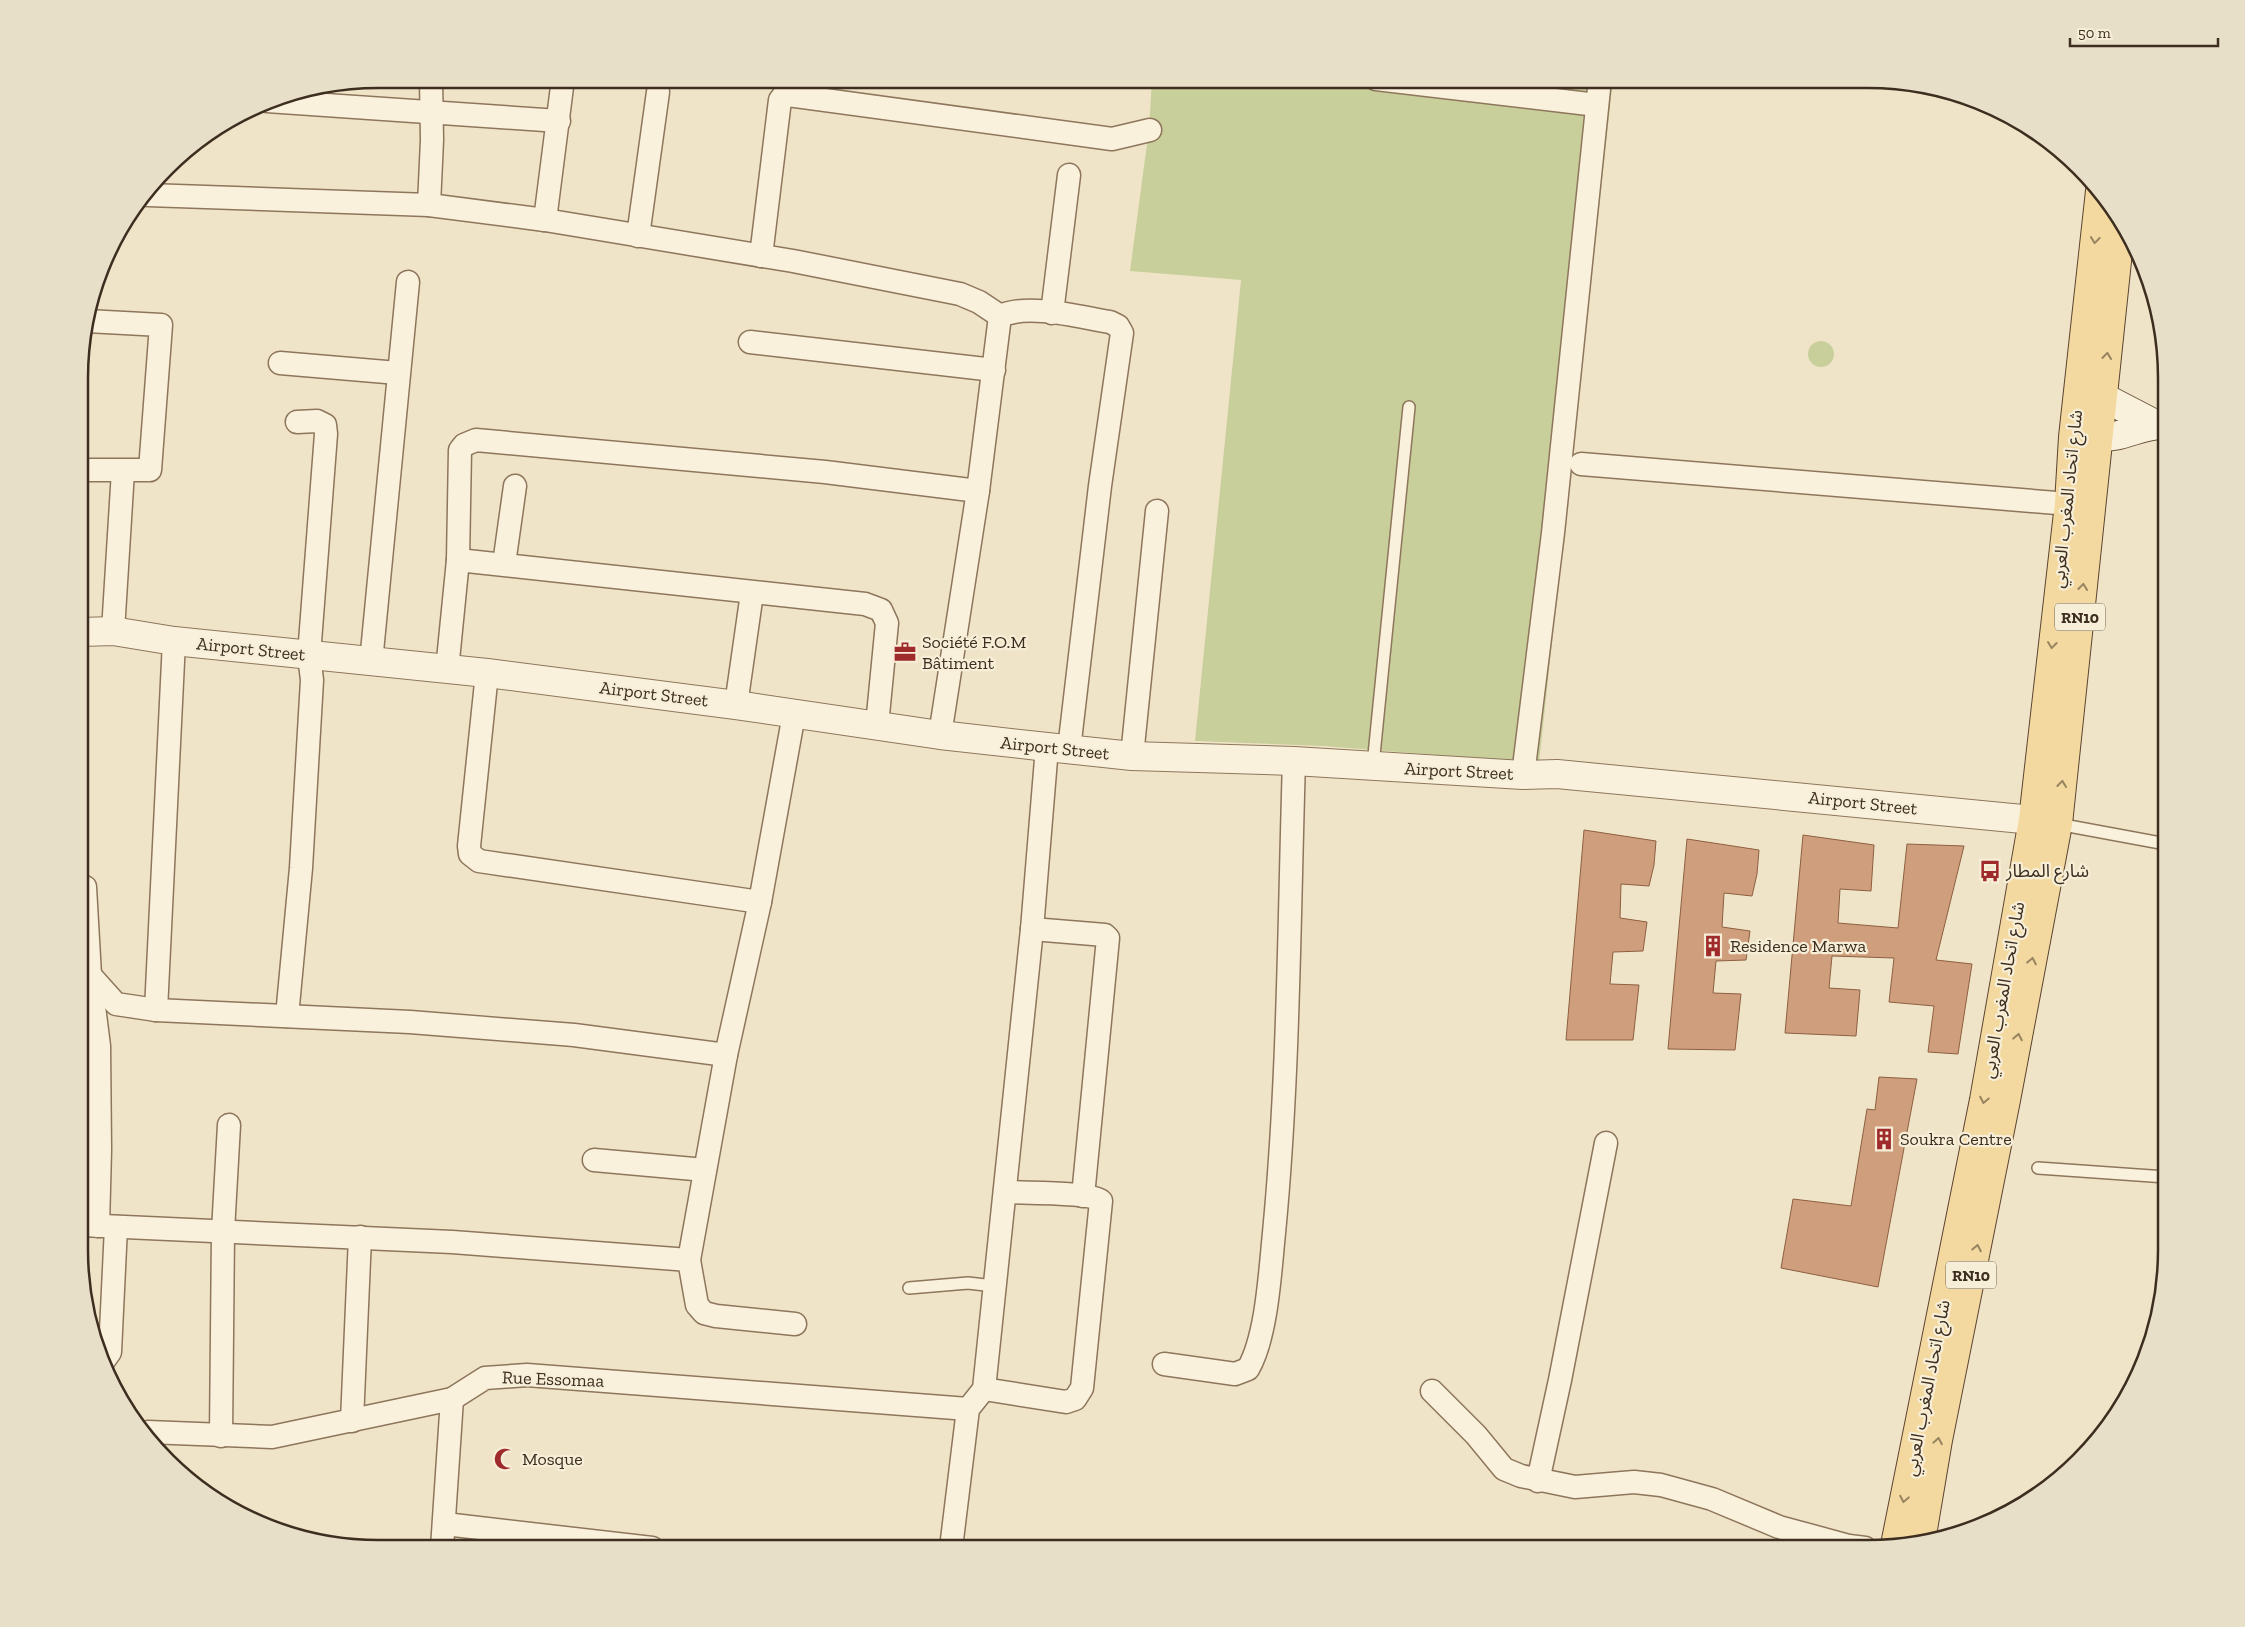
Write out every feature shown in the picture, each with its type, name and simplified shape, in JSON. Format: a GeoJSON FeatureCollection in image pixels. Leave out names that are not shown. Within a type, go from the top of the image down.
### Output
{"type":"FeatureCollection","features":[{"type":"Feature","properties":{"kind":"main road","name":"شارع اتحاد المغرب العربي"},"geometry":{"type":"LineString","coordinates":[[2091,395],[2099,204]]}},
{"type":"Feature","properties":{"kind":"main road","name":"شارع اتحاد المغرب العربي"},"geometry":{"type":"LineString","coordinates":[[1922,1534],[1938,1440],[2006,1100],[2046,822],[2091,395],[2119,233]]}},
{"type":"Feature","properties":{"kind":"main road","name":"شارع اتحاد المغرب العربي"},"geometry":{"type":"LineString","coordinates":[[1897,1538],[1984,1100],[2046,822],[2069,504],[2086,437]]}},
{"type":"Feature","properties":{"kind":"street"},"geometry":{"type":"LineString","coordinates":[[429,205],[432,140],[431,88]]}},
{"type":"Feature","properties":{"kind":"street"},"geometry":{"type":"LineString","coordinates":[[545,220],[562,88]]}},
{"type":"Feature","properties":{"kind":"street"},"geometry":{"type":"LineString","coordinates":[[1452,88],[1597,105]]}},
{"type":"Feature","properties":{"kind":"street"},"geometry":{"type":"LineString","coordinates":[[1523,775],[1553,534],[1599,88]]}},
{"type":"Feature","properties":{"kind":"street"},"geometry":{"type":"LineString","coordinates":[[638,236],[658,92]]}},
{"type":"Feature","properties":{"kind":"street"},"geometry":{"type":"LineString","coordinates":[[761,256],[780,100],[783,96],[788,95],[1112,138],[1150,130]]}},
{"type":"Feature","properties":{"kind":"street"},"geometry":{"type":"LineString","coordinates":[[286,103],[431,114],[559,121]]}},
{"type":"Feature","properties":{"kind":"street"},"geometry":{"type":"LineString","coordinates":[[1052,313],[1069,175]]}},
{"type":"Feature","properties":{"kind":"street"},"geometry":{"type":"LineString","coordinates":[[153,195],[429,205],[545,220],[761,256],[960,294],[979,302],[1000,316]]}},
{"type":"Feature","properties":{"kind":"street"},"geometry":{"type":"LineString","coordinates":[[371,662],[408,282]]}},
{"type":"Feature","properties":{"kind":"street"},"geometry":{"type":"LineString","coordinates":[[952,1540],[968,1409],[984,1389],[1032,930],[1058,748],[1122,335],[1118,326],[1110,322],[1052,313],[1016,310],[1000,316]]}},
{"type":"Feature","properties":{"kind":"street"},"geometry":{"type":"LineString","coordinates":[[940,735],[978,491],[1000,316]]}},
{"type":"Feature","properties":{"kind":"street"},"geometry":{"type":"LineString","coordinates":[[88,470],[150,470],[160,325],[93,321]]}},
{"type":"Feature","properties":{"kind":"street"},"geometry":{"type":"LineString","coordinates":[[750,342],[994,370]]}},
{"type":"Feature","properties":{"kind":"street"},"geometry":{"type":"LineString","coordinates":[[280,363],[398,373]]}},
{"type":"Feature","properties":{"kind":"street"},"geometry":{"type":"LineString","coordinates":[[2091,395],[2158,424]]}},
{"type":"Feature","properties":{"kind":"street"},"geometry":{"type":"LineString","coordinates":[[287,1016],[302,848],[312,680],[309,656],[326,434],[324,425],[317,421],[297,422]]}},
{"type":"Feature","properties":{"kind":"street"},"geometry":{"type":"LineString","coordinates":[[2086,437],[2118,435],[2158,425]]}},
{"type":"Feature","properties":{"kind":"street"},"geometry":{"type":"LineString","coordinates":[[447,670],[458,560],[460,450],[464,445],[476,440],[825,472],[978,491]]}},
{"type":"Feature","properties":{"kind":"street"},"geometry":{"type":"LineString","coordinates":[[1581,464],[2069,504]]}},
{"type":"Feature","properties":{"kind":"street"},"geometry":{"type":"LineString","coordinates":[[112,631],[124,471]]}},
{"type":"Feature","properties":{"kind":"street"},"geometry":{"type":"LineString","coordinates":[[504,564],[515,486]]}},
{"type":"Feature","properties":{"kind":"street"},"geometry":{"type":"LineString","coordinates":[[1132,756],[1157,511]]}},
{"type":"Feature","properties":{"kind":"street"},"geometry":{"type":"LineString","coordinates":[[458,560],[865,604],[881,610],[886,619],[887,631],[877,725]]}},
{"type":"Feature","properties":{"kind":"street"},"geometry":{"type":"LineString","coordinates":[[736,705],[752,593]]}},
{"type":"Feature","properties":{"kind":"street","name":"Airport Street"},"geometry":{"type":"LineString","coordinates":[[88,632],[112,631],[174,641],[487,673],[736,705],[940,735],[1132,756],[1294,761],[1523,775],[1557,774],[2046,822]]}},
{"type":"Feature","properties":{"kind":"street"},"geometry":{"type":"LineString","coordinates":[[156,1010],[174,641]]}},
{"type":"Feature","properties":{"kind":"street"},"geometry":{"type":"LineString","coordinates":[[487,673],[469,846],[470,854],[479,861],[760,902]]}},
{"type":"Feature","properties":{"kind":"street"},"geometry":{"type":"LineString","coordinates":[[794,714],[760,902],[726,1055],[689,1260],[697,1305],[704,1313],[795,1324]]}},
{"type":"Feature","properties":{"kind":"street"},"geometry":{"type":"LineString","coordinates":[[1164,1364],[1234,1374],[1248,1369],[1260,1341],[1271,1262],[1281,1161],[1294,761]]}},
{"type":"Feature","properties":{"kind":"street"},"geometry":{"type":"LineString","coordinates":[[1032,930],[1105,935],[1108,938],[1082,1196]]}},
{"type":"Feature","properties":{"kind":"street"},"geometry":{"type":"LineString","coordinates":[[88,977],[116,1004],[156,1010],[410,1022],[574,1035],[726,1055]]}},
{"type":"Feature","properties":{"kind":"street"},"geometry":{"type":"LineString","coordinates":[[88,986],[99,1046],[100,1150],[98,1226],[110,1352],[108,1355]]}},
{"type":"Feature","properties":{"kind":"street"},"geometry":{"type":"LineString","coordinates":[[221,1436],[223,1231],[230,1125]]}},
{"type":"Feature","properties":{"kind":"street"},"geometry":{"type":"LineString","coordinates":[[1538,1481],[1560,1380],[1606,1143]]}},
{"type":"Feature","properties":{"kind":"street"},"geometry":{"type":"LineString","coordinates":[[594,1160],[705,1170]]}},
{"type":"Feature","properties":{"kind":"street"},"geometry":{"type":"LineString","coordinates":[[984,1389],[1066,1402],[1075,1399],[1082,1388],[1101,1201],[1097,1198],[1082,1196],[1005,1192]]}},
{"type":"Feature","properties":{"kind":"street"},"geometry":{"type":"LineString","coordinates":[[98,1226],[360,1237],[689,1260]]}},
{"type":"Feature","properties":{"kind":"street"},"geometry":{"type":"LineString","coordinates":[[352,1421],[360,1237]]}},
{"type":"Feature","properties":{"kind":"street","name":"Rue Essomaa"},"geometry":{"type":"LineString","coordinates":[[153,1432],[272,1437],[452,1399],[485,1378],[527,1375],[968,1409]]}},
{"type":"Feature","properties":{"kind":"street"},"geometry":{"type":"LineString","coordinates":[[1432,1391],[1476,1435],[1504,1469],[1538,1481],[1575,1487],[1634,1482],[1661,1485],[1712,1499],[1779,1527],[1827,1540]]}},
{"type":"Feature","properties":{"kind":"street"},"geometry":{"type":"LineString","coordinates":[[443,1540],[452,1399]]}},
{"type":"Feature","properties":{"kind":"street"},"geometry":{"type":"LineString","coordinates":[[444,1524],[583,1540]]}},
{"type":"Feature","properties":{"kind":"lane"},"geometry":{"type":"LineString","coordinates":[[1373,766],[1409,406]]}},
{"type":"Feature","properties":{"kind":"lane"},"geometry":{"type":"LineString","coordinates":[[2046,822],[2158,843]]}},
{"type":"Feature","properties":{"kind":"lane"},"geometry":{"type":"LineString","coordinates":[[2038,1168],[2158,1176]]}},
{"type":"Feature","properties":{"kind":"lane"},"geometry":{"type":"LineString","coordinates":[[909,1288],[968,1283],[994,1286]]}},
{"type":"Feature","properties":{"kind":"green space"},"geometry":{"type":"Polygon","coordinates":[[[1151,88],[1612,88],[1539,763],[1323,746],[1195,741],[1241,280],[1130,271],[1149,129],[1151,88]]]}},
{"type":"Feature","properties":{"kind":"green space"},"geometry":{"type":"Polygon","coordinates":[[[1821,341],[1830,345],[1834,354],[1830,363],[1821,367],[1812,363],[1808,354],[1812,345],[1821,341]]]}},
{"type":"Feature","properties":{"kind":"building"},"geometry":{"type":"Polygon","coordinates":[[[1584,830],[1656,841],[1654,865],[1649,886],[1621,884],[1620,918],[1647,922],[1643,951],[1613,952],[1610,984],[1639,985],[1633,1040],[1566,1040],[1584,830]]]}},
{"type":"Feature","properties":{"kind":"building"},"geometry":{"type":"Polygon","coordinates":[[[1803,835],[1874,845],[1871,891],[1840,889],[1838,923],[1898,928],[1907,844],[1964,846],[1936,960],[1972,964],[1958,1054],[1928,1052],[1934,1006],[1889,1002],[1894,958],[1832,956],[1829,988],[1860,990],[1856,1036],[1785,1033],[1803,835]]]}},
{"type":"Feature","properties":{"kind":"building","name":"Residence Marwa"},"geometry":{"type":"Polygon","coordinates":[[[1687,839],[1759,850],[1757,874],[1752,896],[1724,893],[1722,927],[1750,931],[1746,960],[1716,961],[1713,993],[1741,994],[1735,1050],[1668,1049],[1687,839]]]}},
{"type":"Feature","properties":{"kind":"building","name":"Soukra Centre"},"geometry":{"type":"Polygon","coordinates":[[[1879,1077],[1917,1079],[1878,1287],[1781,1268],[1793,1199],[1851,1206],[1867,1109],[1875,1110],[1879,1077]]]}},
{"type":"Feature","properties":{"kind":"place","name":"Société F.O.M Bâtiment"},"geometry":{"type":"Point","coordinates":[905,652]}},
{"type":"Feature","properties":{"kind":"place","name":"شارع المطار"},"geometry":{"type":"Point","coordinates":[1990,871]}},
{"type":"Feature","properties":{"kind":"place","name":"Residence Marwa"},"geometry":{"type":"Point","coordinates":[1713,946]}},
{"type":"Feature","properties":{"kind":"place","name":"Soukra Centre"},"geometry":{"type":"Point","coordinates":[1884,1139]}},
{"type":"Feature","properties":{"kind":"place","name":"Mosque"},"geometry":{"type":"Point","coordinates":[505,1459]}}]}
